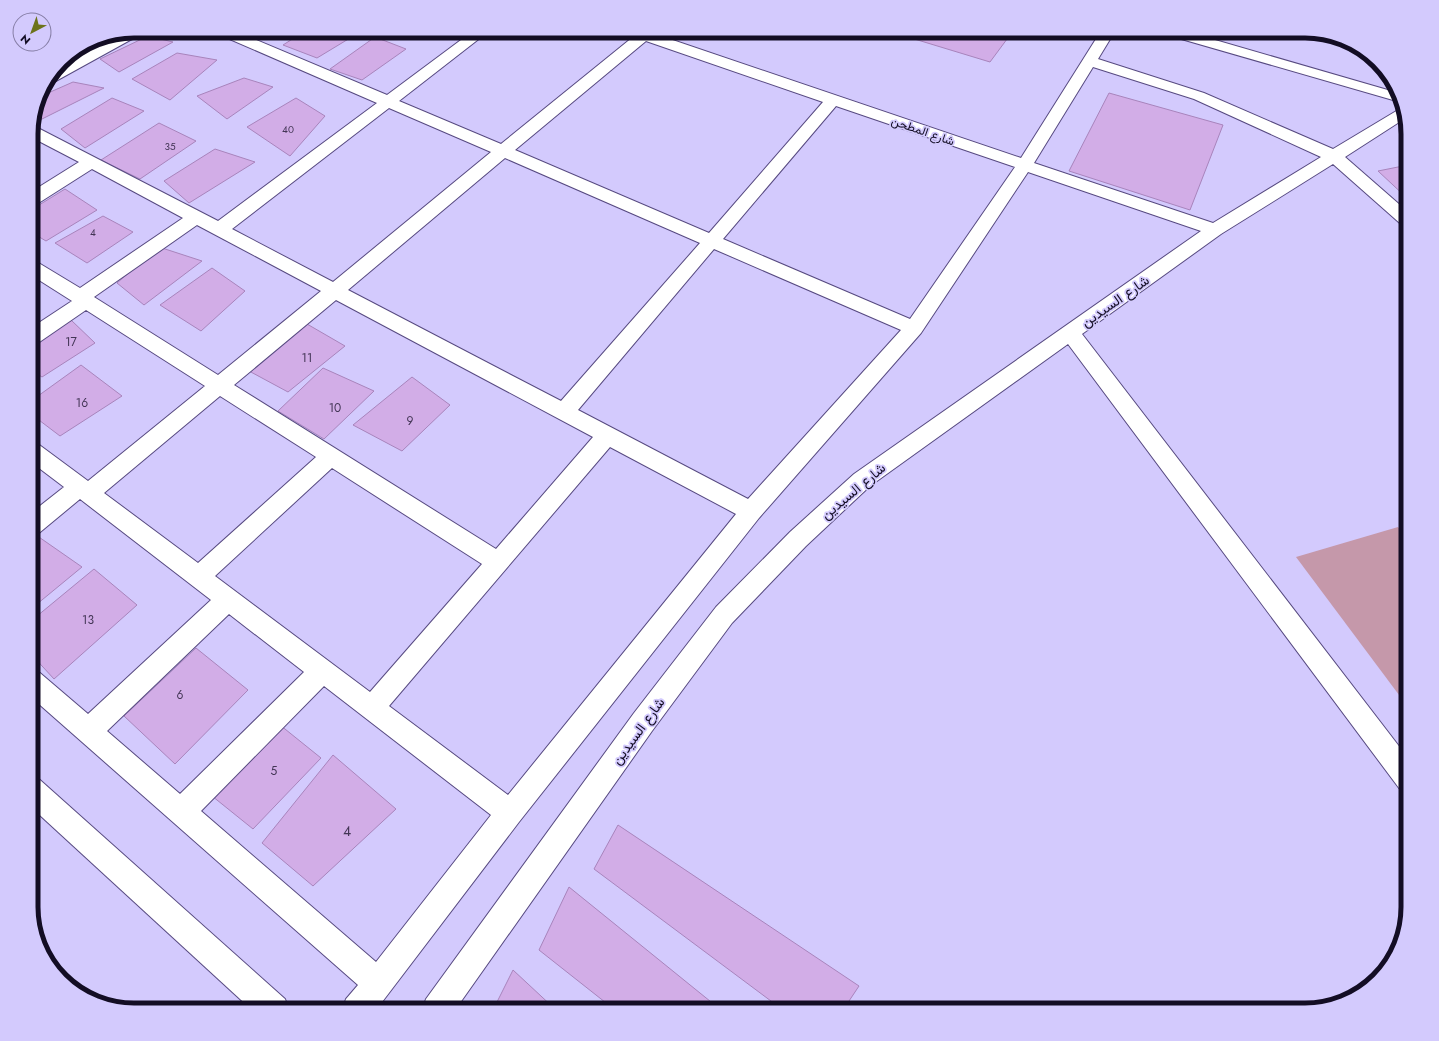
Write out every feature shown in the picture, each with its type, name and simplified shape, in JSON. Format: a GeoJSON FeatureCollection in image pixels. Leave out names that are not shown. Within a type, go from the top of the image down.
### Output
{"type":"FeatureCollection","features":[{"type":"Feature","properties":{"kind":"street"},"geometry":{"type":"LineString","coordinates":[[239,38],[914,328]]}},
{"type":"Feature","properties":{"kind":"street"},"geometry":{"type":"LineString","coordinates":[[218,230],[473,38]]}},
{"type":"Feature","properties":{"kind":"street"},"geometry":{"type":"LineString","coordinates":[[38,521],[84,490],[220,385],[503,152],[631,38]]}},
{"type":"Feature","properties":{"kind":"street","name":"شارع المطحن"},"geometry":{"type":"LineString","coordinates":[[652,38],[1215,230]]}},
{"type":"Feature","properties":{"kind":"street"},"geometry":{"type":"LineString","coordinates":[[362,1003],[510,813],[751,511],[914,328],[1024,166],[1104,38]]}},
{"type":"Feature","properties":{"kind":"street"},"geometry":{"type":"LineString","coordinates":[[1193,38],[1393,96]]}},
{"type":"Feature","properties":{"kind":"street"},"geometry":{"type":"LineString","coordinates":[[61,72],[121,39]]}},
{"type":"Feature","properties":{"kind":"street"},"geometry":{"type":"LineString","coordinates":[[1090,61],[1199,96],[1334,156],[1401,215]]}},
{"type":"Feature","properties":{"kind":"street"},"geometry":{"type":"LineString","coordinates":[[564,412],[833,100]]}},
{"type":"Feature","properties":{"kind":"street","name":"شارع السيدين"},"geometry":{"type":"LineString","coordinates":[[442,1003],[644,722],[724,615],[798,539],[862,480],[1215,230],[1399,116]]}},
{"type":"Feature","properties":{"kind":"street"},"geometry":{"type":"LineString","coordinates":[[38,134],[751,511]]}},
{"type":"Feature","properties":{"kind":"street"},"geometry":{"type":"LineString","coordinates":[[38,196],[91,162]]}},
{"type":"Feature","properties":{"kind":"street"},"geometry":{"type":"LineString","coordinates":[[38,333],[196,217]]}},
{"type":"Feature","properties":{"kind":"street"},"geometry":{"type":"LineString","coordinates":[[38,270],[498,562]]}},
{"type":"Feature","properties":{"kind":"street"},"geometry":{"type":"LineString","coordinates":[[1070,333],[1401,770]]}},
{"type":"Feature","properties":{"kind":"street"},"geometry":{"type":"LineString","coordinates":[[372,708],[608,435]]}},
{"type":"Feature","properties":{"kind":"street"},"geometry":{"type":"LineString","coordinates":[[38,455],[510,813]]}},
{"type":"Feature","properties":{"kind":"street"},"geometry":{"type":"LineString","coordinates":[[198,577],[331,456]]}},
{"type":"Feature","properties":{"kind":"street"},"geometry":{"type":"LineString","coordinates":[[89,731],[228,599]]}},
{"type":"Feature","properties":{"kind":"street"},"geometry":{"type":"LineString","coordinates":[[181,812],[322,671]]}},
{"type":"Feature","properties":{"kind":"street"},"geometry":{"type":"LineString","coordinates":[[38,687],[378,983]]}},
{"type":"Feature","properties":{"kind":"street"},"geometry":{"type":"LineString","coordinates":[[38,795],[266,1003]]}},
{"type":"Feature","properties":{"kind":"shaded area"},"geometry":{"type":"Polygon","coordinates":[[[1398,527],[1401,531],[1401,698],[1296,557],[1398,527]]]}},
{"type":"Feature","properties":{"kind":"building"},"geometry":{"type":"Polygon","coordinates":[[[144,38],[156,38],[173,42],[119,72],[100,59],[144,38]]]}},
{"type":"Feature","properties":{"kind":"building"},"geometry":{"type":"Polygon","coordinates":[[[294,38],[350,38],[317,58],[283,45],[294,38]]]}},
{"type":"Feature","properties":{"kind":"building"},"geometry":{"type":"Polygon","coordinates":[[[374,38],[378,38],[406,49],[362,80],[330,69],[374,38]]]}},
{"type":"Feature","properties":{"kind":"building"},"geometry":{"type":"Polygon","coordinates":[[[911,38],[1008,38],[990,62],[911,38]]]}},
{"type":"Feature","properties":{"kind":"building"},"geometry":{"type":"Polygon","coordinates":[[[177,53],[217,60],[170,100],[132,79],[177,53]]]}},
{"type":"Feature","properties":{"kind":"building"},"geometry":{"type":"Polygon","coordinates":[[[244,78],[273,87],[227,119],[197,96],[244,78]]]}},
{"type":"Feature","properties":{"kind":"building"},"geometry":{"type":"Polygon","coordinates":[[[73,82],[104,88],[39,120],[41,110],[47,93],[73,82]]]}},
{"type":"Feature","properties":{"kind":"building"},"geometry":{"type":"Polygon","coordinates":[[[1109,93],[1223,125],[1190,210],[1069,171],[1109,93]]]}},
{"type":"Feature","properties":{"kind":"building"},"geometry":{"type":"Polygon","coordinates":[[[112,98],[144,111],[85,148],[61,129],[112,98]]]}},
{"type":"Feature","properties":{"kind":"building"},"geometry":{"type":"Polygon","coordinates":[[[296,98],[325,116],[290,156],[247,127],[296,98]]]}},
{"type":"Feature","properties":{"kind":"building"},"geometry":{"type":"Polygon","coordinates":[[[159,123],[196,141],[140,179],[101,160],[159,123]]]}},
{"type":"Feature","properties":{"kind":"building"},"geometry":{"type":"Polygon","coordinates":[[[215,149],[255,162],[189,203],[164,181],[215,149]]]}},
{"type":"Feature","properties":{"kind":"building"},"geometry":{"type":"Polygon","coordinates":[[[1401,166],[1401,192],[1378,171],[1401,166]]]}},
{"type":"Feature","properties":{"kind":"building"},"geometry":{"type":"Polygon","coordinates":[[[65,189],[97,210],[46,241],[38,236],[38,206],[65,189]]]}},
{"type":"Feature","properties":{"kind":"building"},"geometry":{"type":"Polygon","coordinates":[[[103,216],[133,232],[87,263],[55,243],[103,216]]]}},
{"type":"Feature","properties":{"kind":"building"},"geometry":{"type":"Polygon","coordinates":[[[159,247],[202,261],[144,305],[117,283],[159,247]]]}},
{"type":"Feature","properties":{"kind":"building"},"geometry":{"type":"Polygon","coordinates":[[[212,268],[245,291],[201,331],[160,305],[212,268]]]}},
{"type":"Feature","properties":{"kind":"building"},"geometry":{"type":"Polygon","coordinates":[[[71,320],[95,343],[42,377],[38,374],[38,342],[71,320]]]}},
{"type":"Feature","properties":{"kind":"building"},"geometry":{"type":"Polygon","coordinates":[[[307,324],[345,346],[288,392],[249,371],[307,324]]]}},
{"type":"Feature","properties":{"kind":"building"},"geometry":{"type":"Polygon","coordinates":[[[81,365],[122,396],[60,436],[38,419],[38,396],[81,365]]]}},
{"type":"Feature","properties":{"kind":"building"},"geometry":{"type":"Polygon","coordinates":[[[323,368],[374,391],[324,439],[278,411],[323,368]]]}},
{"type":"Feature","properties":{"kind":"building"},"geometry":{"type":"Polygon","coordinates":[[[412,377],[450,405],[402,451],[353,425],[412,377]]]}},
{"type":"Feature","properties":{"kind":"building"},"geometry":{"type":"Polygon","coordinates":[[[38,536],[82,567],[38,603],[38,536]]]}},
{"type":"Feature","properties":{"kind":"building"},"geometry":{"type":"Polygon","coordinates":[[[94,569],[137,605],[54,679],[38,662],[38,615],[94,569]]]}},
{"type":"Feature","properties":{"kind":"building"},"geometry":{"type":"Polygon","coordinates":[[[196,648],[248,690],[175,764],[124,716],[196,648]]]}},
{"type":"Feature","properties":{"kind":"building"},"geometry":{"type":"Polygon","coordinates":[[[280,725],[321,758],[253,829],[212,796],[280,725]]]}},
{"type":"Feature","properties":{"kind":"building"},"geometry":{"type":"Polygon","coordinates":[[[333,755],[396,809],[313,886],[262,843],[333,755]]]}},
{"type":"Feature","properties":{"kind":"building"},"geometry":{"type":"Polygon","coordinates":[[[618,825],[859,986],[848,1003],[774,1003],[594,869],[618,825]]]}},
{"type":"Feature","properties":{"kind":"building"},"geometry":{"type":"Polygon","coordinates":[[[569,887],[712,1003],[606,1003],[539,950],[569,887]]]}},
{"type":"Feature","properties":{"kind":"building"},"geometry":{"type":"Polygon","coordinates":[[[513,970],[548,1003],[496,1003],[513,970]]]}}]}
